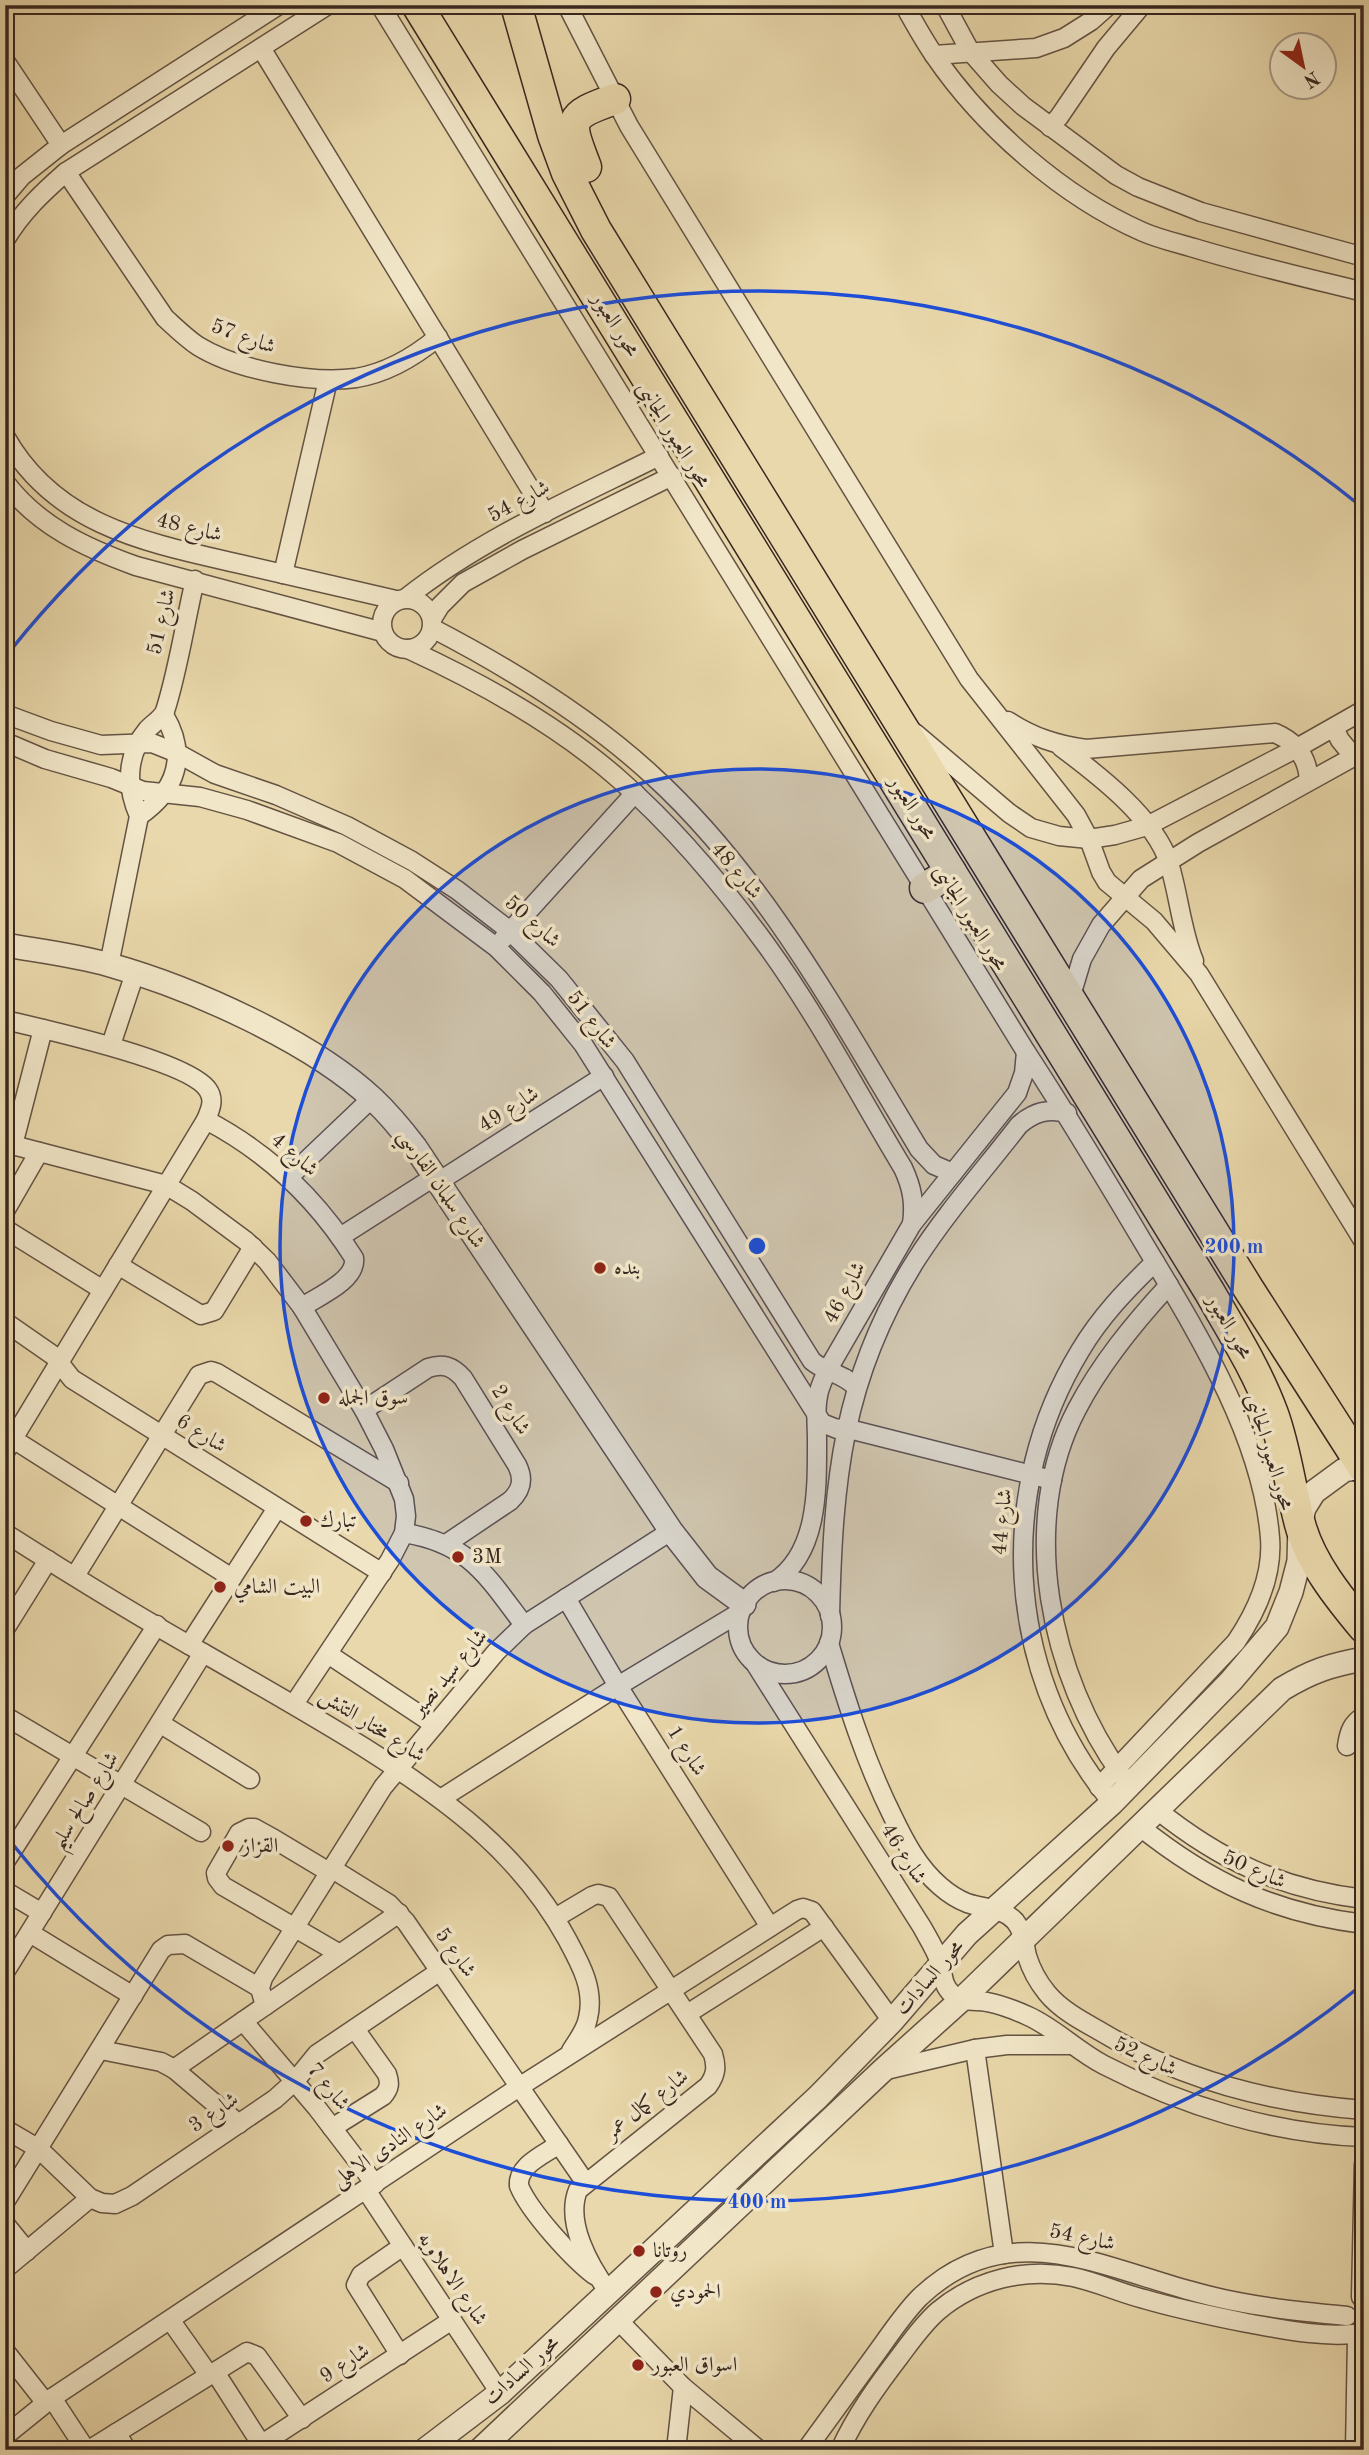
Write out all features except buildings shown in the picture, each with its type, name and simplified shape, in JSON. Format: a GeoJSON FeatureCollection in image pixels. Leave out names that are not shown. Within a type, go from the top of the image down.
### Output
{"type":"FeatureCollection","features":[{"type":"Feature","properties":{"kind":"highway","name":"محور العبور"},"geometry":{"type":"LineString","coordinates":[[417,5],[1209,1291],[1249,1361],[1273,1414],[1300,1525],[1327,1578],[1364,1628]]}},
{"type":"Feature","properties":{"kind":"highway","name":"محور العبور"},"geometry":{"type":"LineString","coordinates":[[516,5],[553,135],[567,173],[596,229],[1248,1289],[1363,1468]]}},
{"type":"Feature","properties":{"kind":"highway"},"geometry":{"type":"LineString","coordinates":[[615,99],[583,111],[575,119],[573,130],[593,185],[621,239],[625,256],[623,274]]}},
{"type":"Feature","properties":{"kind":"highway"},"geometry":{"type":"LineString","coordinates":[[925,888],[951,872]]}},
{"type":"Feature","properties":{"kind":"street"},"geometry":{"type":"LineString","coordinates":[[5,197],[22,176],[61,145],[279,5]]}},
{"type":"Feature","properties":{"kind":"street"},"geometry":{"type":"LineString","coordinates":[[5,240],[17,220],[38,195],[66,173],[328,5]]}},
{"type":"Feature","properties":{"kind":"street","name":"محور العبور الجانبى"},"geometry":{"type":"LineString","coordinates":[[380,5],[1026,1052],[1067,1113],[1219,1375],[1247,1444],[1266,1512],[1270,1540],[1269,1567],[1257,1606],[1236,1642],[1123,1777]]}},
{"type":"Feature","properties":{"kind":"street"},"geometry":{"type":"LineString","coordinates":[[567,5],[629,126],[982,698],[1060,792],[1089,839],[1101,872],[1115,890],[1154,921],[1199,974],[1364,1242]]}},
{"type":"Feature","properties":{"kind":"street"},"geometry":{"type":"LineString","coordinates":[[904,5],[934,55],[959,88],[1008,140],[1043,171],[1106,213],[1144,232],[1224,257],[1364,292]]}},
{"type":"Feature","properties":{"kind":"street"},"geometry":{"type":"LineString","coordinates":[[945,5],[970,51],[1015,98],[1116,175],[1160,196],[1233,222],[1364,257]]}},
{"type":"Feature","properties":{"kind":"street"},"geometry":{"type":"LineString","coordinates":[[934,55],[1036,48],[1064,38],[1091,21],[1109,5]]}},
{"type":"Feature","properties":{"kind":"street"},"geometry":{"type":"LineString","coordinates":[[1050,127],[1106,48],[1142,5]]}},
{"type":"Feature","properties":{"kind":"street"},"geometry":{"type":"LineString","coordinates":[[261,48],[545,513]]}},
{"type":"Feature","properties":{"kind":"street"},"geometry":{"type":"LineString","coordinates":[[5,61],[61,145]]}},
{"type":"Feature","properties":{"kind":"street"},"geometry":{"type":"LineString","coordinates":[[146,91],[161,112]]}},
{"type":"Feature","properties":{"kind":"street","name":"شارع 57"},"geometry":{"type":"LineString","coordinates":[[66,173],[165,318],[181,334],[218,356],[286,375],[328,380],[379,372],[420,352],[438,337]]}},
{"type":"Feature","properties":{"kind":"street"},"geometry":{"type":"LineString","coordinates":[[283,574],[328,380]]}},
{"type":"Feature","properties":{"kind":"street","name":"شارع 48"},"geometry":{"type":"LineString","coordinates":[[5,436],[29,471],[48,490],[78,512],[110,529],[144,541],[401,599]]}},
{"type":"Feature","properties":{"kind":"street","name":"شارع 54"},"geometry":{"type":"LineString","coordinates":[[401,599],[457,560],[660,456]]}},
{"type":"Feature","properties":{"kind":"street","name":"شارع 54"},"geometry":{"type":"LineString","coordinates":[[432,624],[440,606],[463,583],[522,550],[672,477]]}},
{"type":"Feature","properties":{"kind":"street"},"geometry":{"type":"LineString","coordinates":[[5,482],[33,512],[64,535],[99,553],[136,566],[383,632]]}},
{"type":"Feature","properties":{"kind":"street","name":"شارع 51"},"geometry":{"type":"LineString","coordinates":[[164,715],[195,580]]}},
{"type":"Feature","properties":{"kind":"street"},"geometry":{"type":"LineString","coordinates":[[401,599],[415,599],[423,604],[432,624],[426,640],[415,648],[408,649],[392,645],[383,632],[382,617],[385,610],[401,599]]}},
{"type":"Feature","properties":{"kind":"street","name":"شارع 48"},"geometry":{"type":"LineString","coordinates":[[432,624],[519,678],[631,757],[692,816],[746,881],[804,960],[919,1149],[934,1165],[953,1173]]}},
{"type":"Feature","properties":{"kind":"street","name":"شارع 48"},"geometry":{"type":"LineString","coordinates":[[408,649],[466,677],[536,719],[592,758],[635,793],[687,848],[786,973],[903,1168],[914,1201],[912,1224]]}},
{"type":"Feature","properties":{"kind":"street"},"geometry":{"type":"LineString","coordinates":[[982,698],[1004,719],[1030,735],[1059,745],[1086,748],[1267,732],[1284,736],[1297,748],[1305,761],[1309,781]]}},
{"type":"Feature","properties":{"kind":"street"},"geometry":{"type":"LineString","coordinates":[[894,714],[1009,813],[1031,828],[1089,839],[1147,826],[1364,710]]}},
{"type":"Feature","properties":{"kind":"street","name":"شارع 50"},"geometry":{"type":"LineString","coordinates":[[5,715],[102,746],[152,743],[177,753],[203,769],[276,795],[357,831],[412,861],[457,890],[510,931],[536,953],[625,1061],[812,1361],[827,1371],[843,1376],[856,1387]]}},
{"type":"Feature","properties":{"kind":"street"},"geometry":{"type":"LineString","coordinates":[[109,965],[139,816],[132,801],[130,785],[133,756],[138,742],[154,722],[164,715],[175,739],[177,753],[174,773],[166,792],[154,806],[139,816]]}},
{"type":"Feature","properties":{"kind":"street"},"geometry":{"type":"LineString","coordinates":[[1070,999],[1082,959],[1101,925],[1141,879],[1169,860],[1359,754],[1340,740],[1334,727]]}},
{"type":"Feature","properties":{"kind":"street","name":"شارع 51"},"geometry":{"type":"LineString","coordinates":[[5,742],[45,759],[153,793],[200,797],[247,810],[338,843],[405,879],[496,947],[563,1017],[604,1076],[817,1417]]}},
{"type":"Feature","properties":{"kind":"street"},"geometry":{"type":"LineString","coordinates":[[1059,745],[1120,794],[1147,826],[1169,860],[1182,926],[1199,974]]}},
{"type":"Feature","properties":{"kind":"street"},"geometry":{"type":"LineString","coordinates":[[496,947],[635,793]]}},
{"type":"Feature","properties":{"kind":"street"},"geometry":{"type":"LineString","coordinates":[[729,898],[746,881]]}},
{"type":"Feature","properties":{"kind":"street","name":"شارع سلمان الفارسي"},"geometry":{"type":"LineString","coordinates":[[6,951],[80,957],[135,972],[214,1003],[283,1037],[343,1075],[372,1098],[396,1122],[436,1179],[671,1531],[707,1577],[741,1608]]}},
{"type":"Feature","properties":{"kind":"street"},"geometry":{"type":"LineString","coordinates":[[111,1045],[135,972]]}},
{"type":"Feature","properties":{"kind":"street"},"geometry":{"type":"LineString","coordinates":[[5,1020],[111,1045],[189,1075],[208,1088],[212,1097],[206,1120],[9,1446],[118,1506],[232,1578]]}},
{"type":"Feature","properties":{"kind":"street"},"geometry":{"type":"LineString","coordinates":[[43,1029],[9,1144],[166,1185],[253,1247],[286,1283],[302,1307],[364,1410],[398,1483],[405,1508],[404,1534],[398,1547],[294,1704]]}},
{"type":"Feature","properties":{"kind":"street","name":"شارع 46"},"geometry":{"type":"LineString","coordinates":[[774,1582],[795,1564],[806,1539],[816,1483],[817,1397],[827,1371],[912,1224],[1017,1093],[1024,1073],[1026,1052]]}},
{"type":"Feature","properties":{"kind":"street","name":"شارع 49"},"geometry":{"type":"LineString","coordinates":[[436,1179],[604,1076]]}},
{"type":"Feature","properties":{"kind":"street"},"geometry":{"type":"LineString","coordinates":[[289,1178],[372,1098]]}},
{"type":"Feature","properties":{"kind":"street"},"geometry":{"type":"LineString","coordinates":[[741,1608],[738,1633],[740,1642],[756,1665],[776,1674],[798,1672],[817,1661],[829,1643],[834,1518],[845,1428],[856,1387],[878,1331],[899,1289],[946,1218],[1027,1118],[1046,1110],[1067,1113]]}},
{"type":"Feature","properties":{"kind":"street","name":"شارع 4"},"geometry":{"type":"LineString","coordinates":[[206,1120],[260,1154],[289,1178],[324,1216],[354,1258],[353,1272],[349,1277],[302,1307]]}},
{"type":"Feature","properties":{"kind":"street"},"geometry":{"type":"LineString","coordinates":[[5,1211],[39,1152]]}},
{"type":"Feature","properties":{"kind":"street"},"geometry":{"type":"LineString","coordinates":[[340,1237],[436,1179]]}},
{"type":"Feature","properties":{"kind":"street"},"geometry":{"type":"LineString","coordinates":[[5,1230],[103,1290]]}},
{"type":"Feature","properties":{"kind":"street"},"geometry":{"type":"LineString","coordinates":[[118,1265],[201,1315],[214,1311],[253,1247]]}},
{"type":"Feature","properties":{"kind":"street","name":"شارع 44"},"geometry":{"type":"LineString","coordinates":[[1106,1795],[1074,1748],[1053,1706],[1037,1663],[1027,1618],[1022,1572],[1024,1513],[1046,1419],[1062,1383],[1102,1318],[1155,1262]]}},
{"type":"Feature","properties":{"kind":"street","name":"شارع 44"},"geometry":{"type":"LineString","coordinates":[[1123,1777],[1079,1703],[1058,1639],[1052,1606],[1047,1516],[1052,1480],[1076,1411],[1093,1381],[1134,1323],[1169,1285]]}},
{"type":"Feature","properties":{"kind":"street","name":"شارع 6"},"geometry":{"type":"LineString","coordinates":[[5,1322],[46,1350],[72,1378],[382,1573]]}},
{"type":"Feature","properties":{"kind":"street","name":"شارع 2"},"geometry":{"type":"LineString","coordinates":[[364,1410],[428,1368],[447,1366],[456,1370],[463,1378],[517,1465],[522,1484],[518,1494],[446,1544]]}},
{"type":"Feature","properties":{"kind":"street"},"geometry":{"type":"LineString","coordinates":[[75,1576],[199,1375],[211,1371],[398,1483]]}},
{"type":"Feature","properties":{"kind":"street"},"geometry":{"type":"LineString","coordinates":[[817,1417],[829,1427],[845,1428],[1052,1480]]}},
{"type":"Feature","properties":{"kind":"street","name":"محور السادات"},"geometry":{"type":"LineString","coordinates":[[425,2450],[500,2393],[604,2285],[818,2096],[892,2021],[967,1934],[997,1909],[1123,1777],[1231,1681],[1277,1628],[1299,1561],[1300,1525],[1304,1508],[1322,1484],[1344,1470],[1363,1468]]}},
{"type":"Feature","properties":{"kind":"street","name":"شارع صالح سليم"},"geometry":{"type":"LineString","coordinates":[[5,1972],[161,1724],[232,1578],[277,1508]]}},
{"type":"Feature","properties":{"kind":"street","name":"شارع سيد نصير"},"geometry":{"type":"LineString","coordinates":[[260,1988],[330,1870],[397,1768],[496,1652],[524,1625],[671,1531]]}},
{"type":"Feature","properties":{"kind":"street","name":"شارع مختار التتش"},"geometry":{"type":"LineString","coordinates":[[5,1533],[397,1768],[442,1798],[477,1827],[508,1857],[536,1891],[555,1918],[587,1980],[590,2000],[588,2020],[569,2054]]}},
{"type":"Feature","properties":{"kind":"street"},"geometry":{"type":"LineString","coordinates":[[404,1534],[426,1536],[467,1556],[485,1573],[524,1625]]}},
{"type":"Feature","properties":{"kind":"street"},"geometry":{"type":"LineString","coordinates":[[5,1629],[48,1560]]}},
{"type":"Feature","properties":{"kind":"street"},"geometry":{"type":"LineString","coordinates":[[442,1798],[741,1608],[762,1586],[786,1580],[809,1587],[819,1595],[830,1616]]}},
{"type":"Feature","properties":{"kind":"street","name":"شارع 1"},"geometry":{"type":"LineString","coordinates":[[566,1598],[618,1686],[770,1927]]}},
{"type":"Feature","properties":{"kind":"street"},"geometry":{"type":"LineString","coordinates":[[5,1862],[157,1625]]}},
{"type":"Feature","properties":{"kind":"street","name":"شارع 46"},"geometry":{"type":"LineString","coordinates":[[829,1643],[868,1763],[914,1856],[925,1871],[951,1895],[966,1902],[997,1909]]}},
{"type":"Feature","properties":{"kind":"street"},"geometry":{"type":"LineString","coordinates":[[328,1654],[435,1725]]}},
{"type":"Feature","properties":{"kind":"street","name":"محور السادات"},"geometry":{"type":"LineString","coordinates":[[480,2450],[882,2071],[961,2000],[1282,1689],[1307,1674],[1335,1663],[1364,1659]]}},
{"type":"Feature","properties":{"kind":"street","name":"شارع 46"},"geometry":{"type":"LineString","coordinates":[[756,1665],[922,1927],[940,1963]]}},
{"type":"Feature","properties":{"kind":"street"},"geometry":{"type":"LineString","coordinates":[[5,1716],[201,1832]]}},
{"type":"Feature","properties":{"kind":"street"},"geometry":{"type":"LineString","coordinates":[[1347,1745],[1349,1732],[1356,1721],[1364,1716]]}},
{"type":"Feature","properties":{"kind":"street"},"geometry":{"type":"LineString","coordinates":[[161,1724],[250,1779]]}},
{"type":"Feature","properties":{"kind":"street","name":"شارع 50"},"geometry":{"type":"LineString","coordinates":[[1156,1809],[1207,1847],[1268,1878],[1300,1888],[1364,1899]]}},
{"type":"Feature","properties":{"kind":"street","name":"شارع 50"},"geometry":{"type":"LineString","coordinates":[[1139,1826],[1195,1868],[1227,1886],[1308,1915],[1364,1924]]}},
{"type":"Feature","properties":{"kind":"street","name":"شارع 5"},"geometry":{"type":"LineString","coordinates":[[340,1954],[219,1882],[216,1873],[239,1833],[254,1828],[379,1897],[399,1913],[585,2182]]}},
{"type":"Feature","properties":{"kind":"street"},"geometry":{"type":"LineString","coordinates":[[5,1891],[42,1913]]}},
{"type":"Feature","properties":{"kind":"street","name":"شارع كمال عمر"},"geometry":{"type":"LineString","coordinates":[[555,1918],[593,1896],[604,1894],[609,1897],[713,2054],[716,2071],[708,2086],[585,2182]]}},
{"type":"Feature","properties":{"kind":"street","name":"شارع النادى الاهلى"},"geometry":{"type":"LineString","coordinates":[[5,2436],[49,2400],[519,2087],[797,1910],[807,1908],[824,1927]]}},
{"type":"Feature","properties":{"kind":"street","name":"شارع 52"},"geometry":{"type":"LineString","coordinates":[[997,1909],[1014,1920],[1024,1938],[1032,1968],[1048,1994],[1080,2020],[1140,2053],[1237,2090],[1304,2104],[1364,2110]]}},
{"type":"Feature","properties":{"kind":"street"},"geometry":{"type":"LineString","coordinates":[[174,2069],[399,1913]]}},
{"type":"Feature","properties":{"kind":"street"},"geometry":{"type":"LineString","coordinates":[[687,2014],[824,1927],[892,2021]]}},
{"type":"Feature","properties":{"kind":"street"},"geometry":{"type":"LineString","coordinates":[[30,1933],[133,1996]]}},
{"type":"Feature","properties":{"kind":"street"},"geometry":{"type":"LineString","coordinates":[[5,2202],[161,1950],[168,1945],[186,1944],[260,1988],[265,2006]]}},
{"type":"Feature","properties":{"kind":"street"},"geometry":{"type":"LineString","coordinates":[[940,1963],[947,1989],[961,2000]]}},
{"type":"Feature","properties":{"kind":"street","name":"شارع 3"},"geometry":{"type":"LineString","coordinates":[[90,2198],[102,2203],[116,2204],[132,2196],[275,2099],[295,2081],[317,2054],[440,1971]]}},
{"type":"Feature","properties":{"kind":"street","name":"شارع 52"},"geometry":{"type":"LineString","coordinates":[[961,2000],[1009,2008],[1031,2018],[1102,2063],[1133,2079],[1199,2105],[1290,2129],[1364,2137]]}},
{"type":"Feature","properties":{"kind":"street","name":"شارع 7"},"geometry":{"type":"LineString","coordinates":[[243,2021],[332,2128],[370,2187]]}},
{"type":"Feature","properties":{"kind":"street"},"geometry":{"type":"LineString","coordinates":[[332,2128],[383,2096],[390,2082],[355,2029]]}},
{"type":"Feature","properties":{"kind":"street"},"geometry":{"type":"LineString","coordinates":[[882,2071],[975,2049],[1040,2043],[1072,2045]]}},
{"type":"Feature","properties":{"kind":"street"},"geometry":{"type":"LineString","coordinates":[[975,2049],[1004,2255]]}},
{"type":"Feature","properties":{"kind":"street"},"geometry":{"type":"LineString","coordinates":[[101,2050],[161,2062],[174,2069],[239,2124]]}},
{"type":"Feature","properties":{"kind":"street"},"geometry":{"type":"LineString","coordinates":[[5,2129],[39,2149],[90,2198],[5,2269]]}},
{"type":"Feature","properties":{"kind":"street"},"geometry":{"type":"LineString","coordinates":[[559,2144],[525,2168],[519,2179],[519,2186],[565,2247],[604,2285]]}},
{"type":"Feature","properties":{"kind":"street"},"geometry":{"type":"LineString","coordinates":[[1355,2450],[1355,2332],[1350,2307],[1362,2296],[1364,2164]]}},
{"type":"Feature","properties":{"kind":"street"},"geometry":{"type":"LineString","coordinates":[[585,2182],[578,2190],[573,2211],[587,2254],[604,2285]]}},
{"type":"Feature","properties":{"kind":"street","name":"شارع الاهلاويه"},"geometry":{"type":"LineString","coordinates":[[370,2187],[403,2246],[500,2393]]}},
{"type":"Feature","properties":{"kind":"street"},"geometry":{"type":"LineString","coordinates":[[5,2224],[27,2251]]}},
{"type":"Feature","properties":{"kind":"street"},"geometry":{"type":"LineString","coordinates":[[400,2355],[356,2285],[361,2275],[403,2246]]}},
{"type":"Feature","properties":{"kind":"street","name":"شارع 54"},"geometry":{"type":"LineString","coordinates":[[806,2450],[900,2321],[921,2297],[946,2277],[1004,2255],[1055,2253],[1080,2258],[1196,2293],[1271,2308],[1355,2332]]}},
{"type":"Feature","properties":{"kind":"street","name":"شارع 54"},"geometry":{"type":"LineString","coordinates":[[841,2450],[854,2421],[873,2392],[917,2333],[937,2312],[960,2295],[1015,2275],[1044,2273],[1073,2277],[1191,2312],[1318,2334],[1355,2332]]}},
{"type":"Feature","properties":{"kind":"street"},"geometry":{"type":"LineString","coordinates":[[171,2320],[212,2373],[263,2447]]}},
{"type":"Feature","properties":{"kind":"street","name":"شارع 9"},"geometry":{"type":"LineString","coordinates":[[263,2447],[452,2320]]}},
{"type":"Feature","properties":{"kind":"street"},"geometry":{"type":"LineString","coordinates":[[618,2320],[683,2387],[756,2449]]}},
{"type":"Feature","properties":{"kind":"street"},"geometry":{"type":"LineString","coordinates":[[5,2351],[49,2400],[87,2450],[247,2352],[254,2353],[302,2419]]}},
{"type":"Feature","properties":{"kind":"street"},"geometry":{"type":"LineString","coordinates":[[676,2450],[683,2387]]}},
{"type":"Feature","properties":{"kind":"street"},"geometry":{"type":"LineString","coordinates":[[116,2433],[127,2450]]}},
{"type":"Feature","properties":{"kind":"place","name":"بنده"},"geometry":{"type":"Point","coordinates":[600,1268]}},
{"type":"Feature","properties":{"kind":"place","name":"سوق الجمله"},"geometry":{"type":"Point","coordinates":[324,1398]}},
{"type":"Feature","properties":{"kind":"place","name":"تبارك"},"geometry":{"type":"Point","coordinates":[306,1521]}},
{"type":"Feature","properties":{"kind":"place","name":"3M"},"geometry":{"type":"Point","coordinates":[458,1557]}},
{"type":"Feature","properties":{"kind":"place","name":"البيت الشامي"},"geometry":{"type":"Point","coordinates":[220,1587]}},
{"type":"Feature","properties":{"kind":"place","name":"القزاز"},"geometry":{"type":"Point","coordinates":[228,1846]}},
{"type":"Feature","properties":{"kind":"place","name":"روتانا"},"geometry":{"type":"Point","coordinates":[639,2251]}},
{"type":"Feature","properties":{"kind":"place","name":"الحمودي"},"geometry":{"type":"Point","coordinates":[656,2292]}},
{"type":"Feature","properties":{"kind":"place","name":"اسواق العبور"},"geometry":{"type":"Point","coordinates":[638,2365]}}]}
